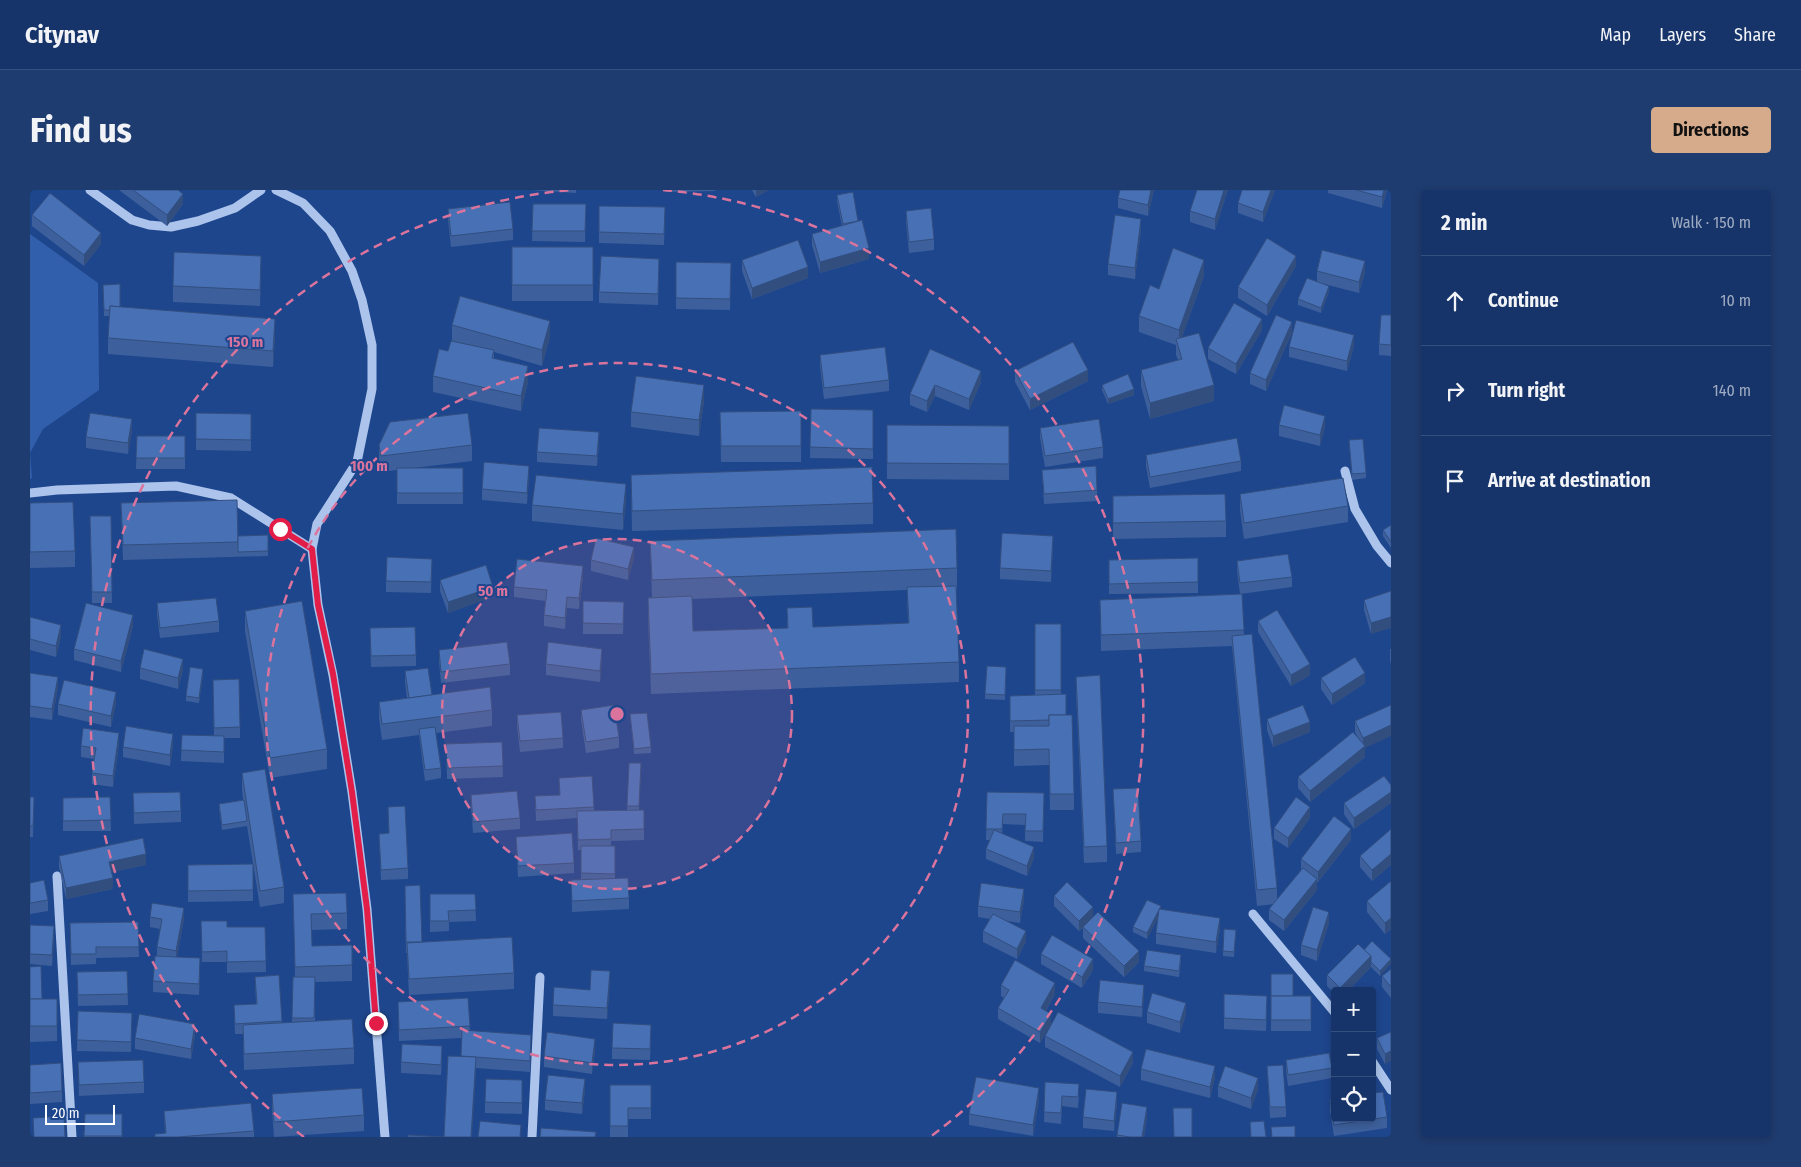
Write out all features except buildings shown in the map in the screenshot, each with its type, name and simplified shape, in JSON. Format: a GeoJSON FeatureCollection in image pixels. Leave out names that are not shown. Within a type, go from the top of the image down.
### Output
{"type":"FeatureCollection","features":[{"type":"Feature","properties":{"kind":"street"},"geometry":{"type":"LineString","coordinates":[[90,190],[132,220],[149,225],[171,227],[198,221],[235,208],[261,190]]}},
{"type":"Feature","properties":{"kind":"street"},"geometry":{"type":"LineString","coordinates":[[276,190],[303,203],[330,231],[352,271],[362,300],[372,345],[372,389],[357,462],[317,524],[312,549],[318,605],[333,674],[352,792],[367,909],[385,1137]]}},
{"type":"Feature","properties":{"kind":"street"},"geometry":{"type":"LineString","coordinates":[[1346,471],[1356,509],[1377,546],[1391,563]]}},
{"type":"Feature","properties":{"kind":"street"},"geometry":{"type":"LineString","coordinates":[[30,493],[57,490],[176,486],[231,498],[312,549]]}},
{"type":"Feature","properties":{"kind":"street"},"geometry":{"type":"LineString","coordinates":[[57,876],[72,1137]]}},
{"type":"Feature","properties":{"kind":"street"},"geometry":{"type":"LineString","coordinates":[[1253,914],[1331,1008]]}},
{"type":"Feature","properties":{"kind":"street"},"geometry":{"type":"LineString","coordinates":[[532,1137],[540,977]]}},
{"type":"Feature","properties":{"kind":"street"},"geometry":{"type":"LineString","coordinates":[[1376,1067],[1391,1090]]}},
{"type":"Feature","properties":{"kind":"shaded area"},"geometry":{"type":"Polygon","coordinates":[[[30,234],[98,283],[99,390],[43,429],[30,453],[30,234]]]}},
{"type":"Feature","properties":{"kind":"shaded area"},"geometry":{"type":"Polygon","coordinates":[[[30,453],[32,478],[30,479],[30,453]]]}},
{"type":"Feature","properties":{"kind":"route"},"geometry":{"type":"LineString","coordinates":[[280,529],[312,549],[318,605],[333,674],[352,792],[367,909],[376,1023]]}}]}
